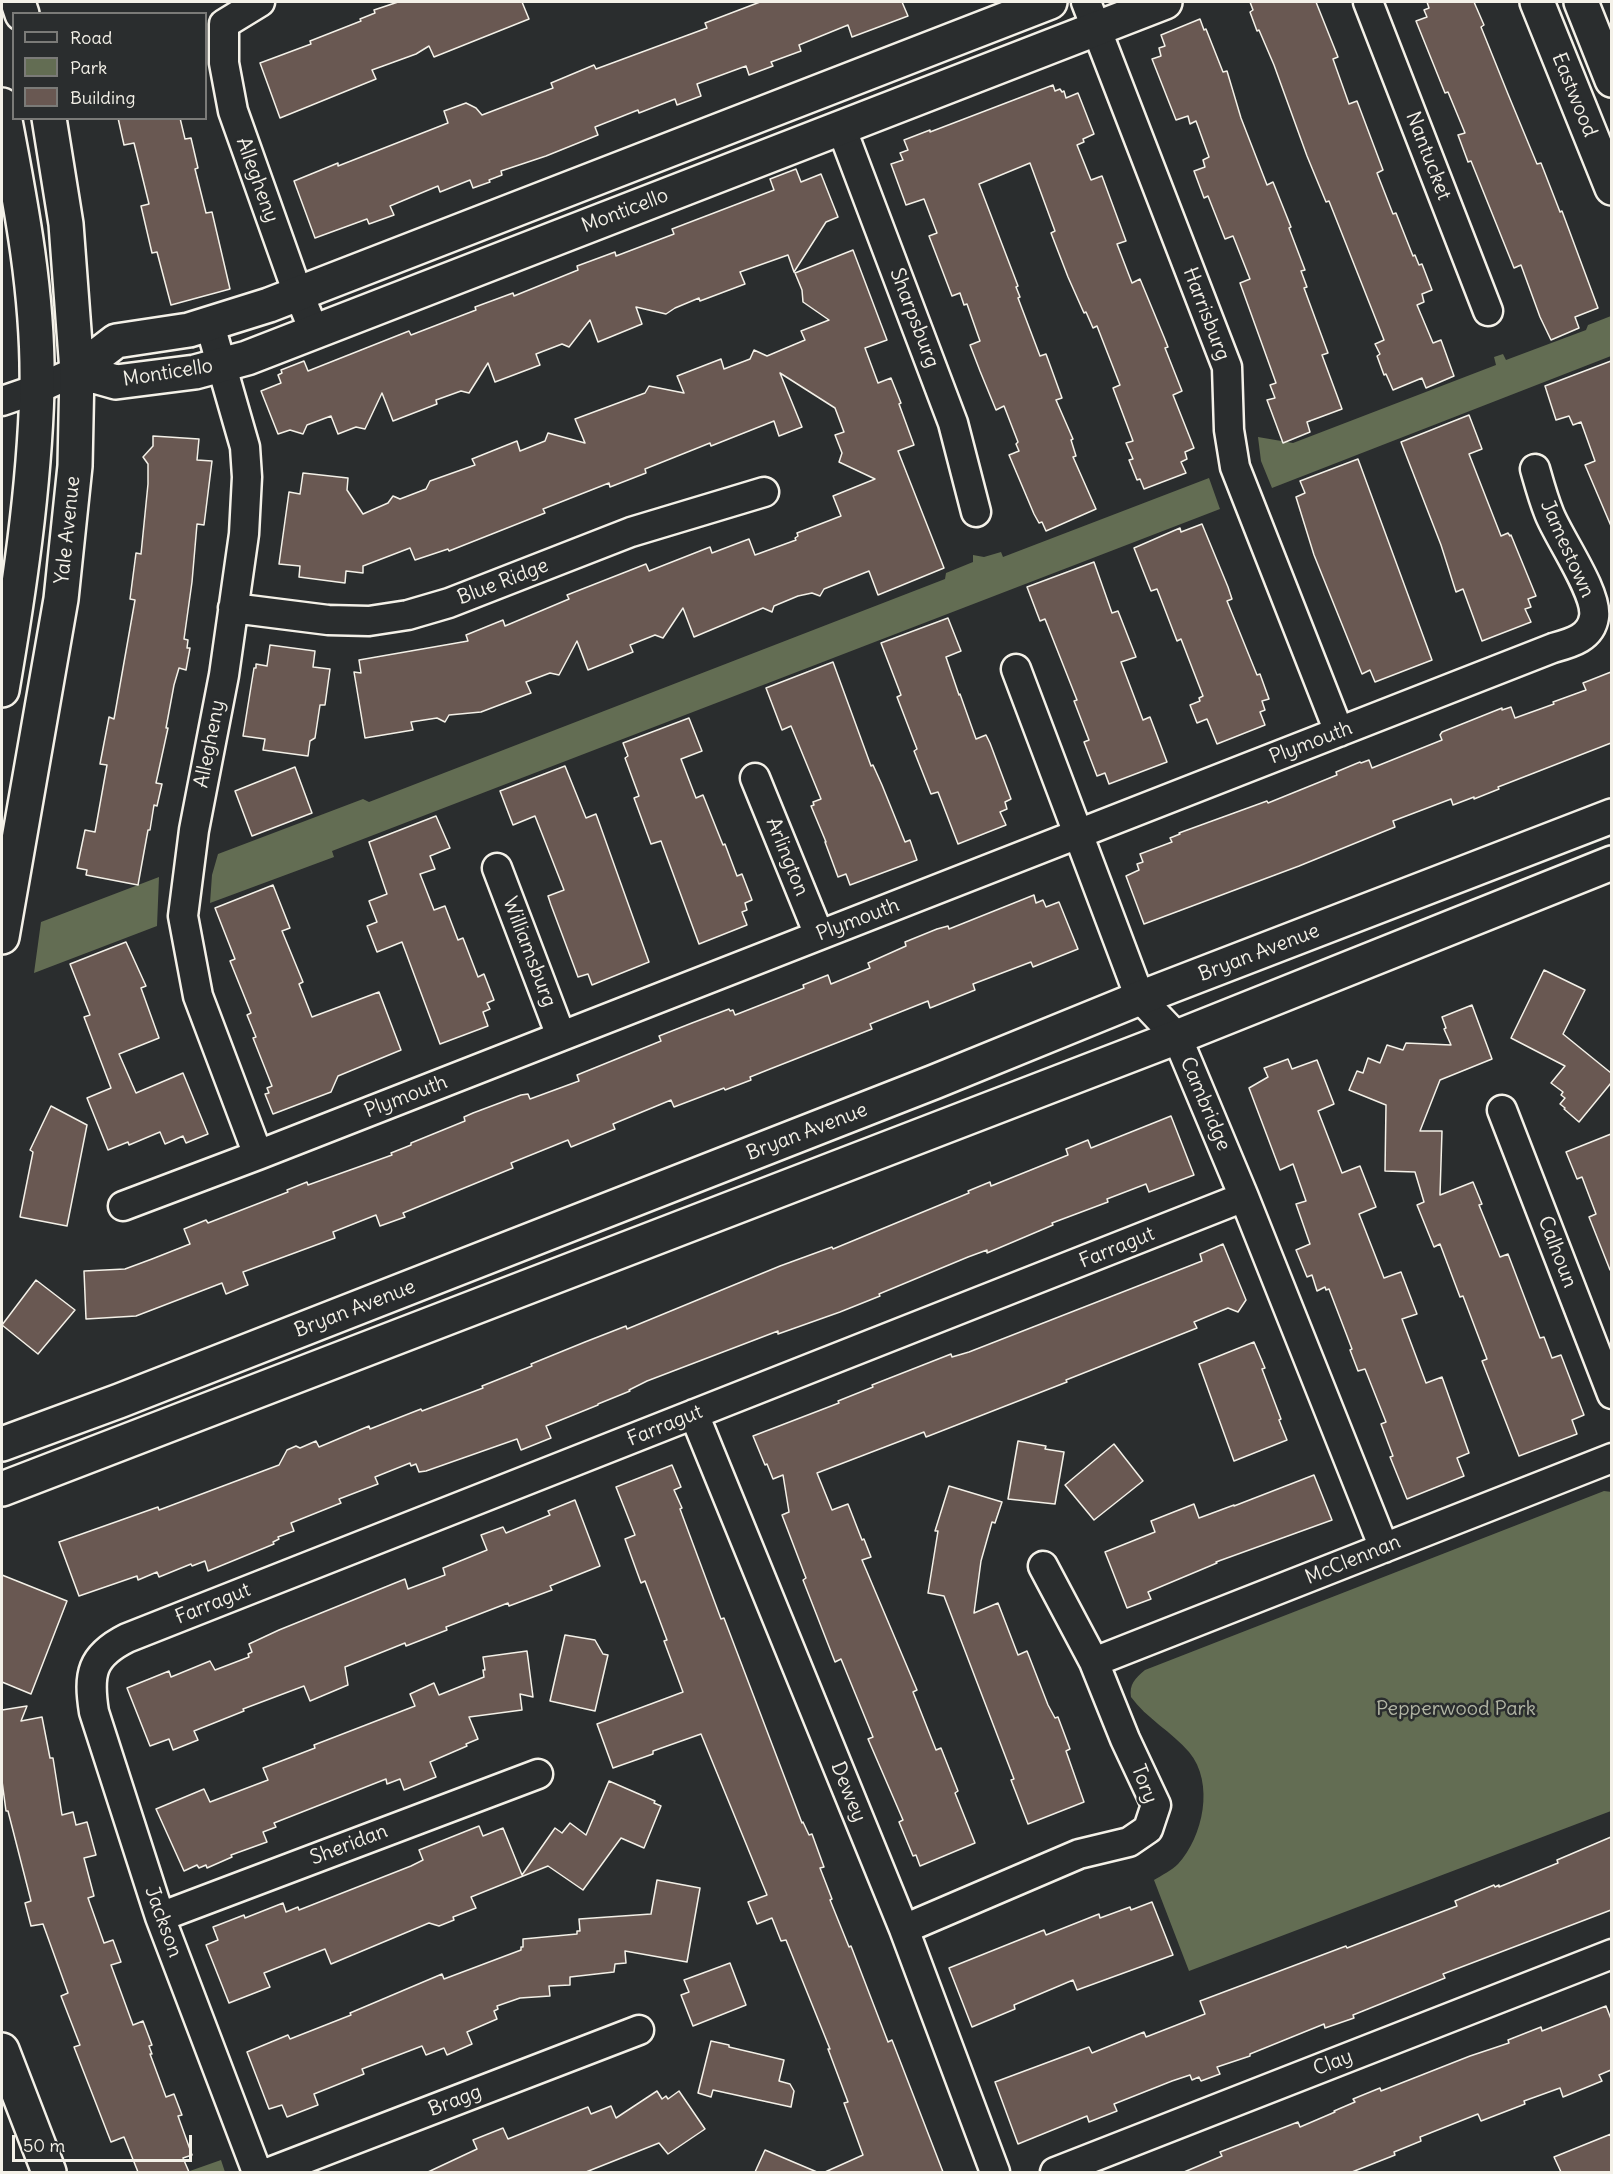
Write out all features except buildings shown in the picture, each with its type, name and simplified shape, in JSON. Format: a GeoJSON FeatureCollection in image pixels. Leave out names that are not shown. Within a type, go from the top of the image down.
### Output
{"type":"FeatureCollection","features":[{"type":"Feature","properties":{"kind":"main road","name":"Monticello"},"geometry":{"type":"LineString","coordinates":[[77,371],[116,341],[162,336],[210,325],[299,294],[1050,2]]}},
{"type":"Feature","properties":{"kind":"main road","name":"Monticello"},"geometry":{"type":"LineString","coordinates":[[77,371],[116,382],[195,372],[222,365],[841,127],[1091,15],[1166,2]]}},
{"type":"Feature","properties":{"kind":"main road","name":"Eastwood"},"geometry":{"type":"LineString","coordinates":[[1537,2],[1611,188]]}},
{"type":"Feature","properties":{"kind":"main road","name":"Eastwood"},"geometry":{"type":"LineString","coordinates":[[1581,2],[1611,80]]}},
{"type":"Feature","properties":{"kind":"main road"},"geometry":{"type":"LineString","coordinates":[[2,105],[22,209],[32,288],[37,389],[24,550],[2,690]]}},
{"type":"Feature","properties":{"kind":"main road","name":"Yale Avenue"},"geometry":{"type":"LineString","coordinates":[[2,937],[61,599],[75,466],[77,371],[66,224],[49,120]]}},
{"type":"Feature","properties":{"kind":"main road","name":"Bryan Avenue"},"geometry":{"type":"LineString","coordinates":[[2,1444],[130,1396],[901,1095],[1140,998],[1611,816]]}},
{"type":"Feature","properties":{"kind":"main road","name":"Bryan Avenue"},"geometry":{"type":"LineString","coordinates":[[2,1489],[1177,1037],[1611,863]]}},
{"type":"Feature","properties":{"kind":"main road"},"geometry":{"type":"LineString","coordinates":[[2,2050],[49,2172]]}},
{"type":"Feature","properties":{"kind":"street","name":"Allegheny"},"geometry":{"type":"LineString","coordinates":[[260,2],[225,24],[224,63],[233,111],[314,331]]}},
{"type":"Feature","properties":{"kind":"street","name":"Nantucket"},"geometry":{"type":"LineString","coordinates":[[1368,2],[1488,311]]}},
{"type":"Feature","properties":{"kind":"street","name":"Harrisburg"},"geometry":{"type":"LineString","coordinates":[[1091,15],[1227,367],[1229,429],[1235,467],[1339,732]]}},
{"type":"Feature","properties":{"kind":"street","name":"Sharpsburg"},"geometry":{"type":"LineString","coordinates":[[841,127],[953,423],[976,512]]}},
{"type":"Feature","properties":{"kind":"street","name":"Allegheny"},"geometry":{"type":"LineString","coordinates":[[210,325],[245,447],[247,477],[244,534],[224,675],[194,830],[183,916],[198,996],[258,1155]]}},
{"type":"Feature","properties":{"kind":"street","name":"Monticello"},"geometry":{"type":"LineString","coordinates":[[2,401],[37,389],[77,371]]}},
{"type":"Feature","properties":{"kind":"street","name":"Jamestown"},"geometry":{"type":"LineString","coordinates":[[1535,469],[1549,513],[1591,597],[1595,615],[1590,629]]}},
{"type":"Feature","properties":{"kind":"street","name":"Blue Ridge"},"geometry":{"type":"LineString","coordinates":[[233,608],[328,620],[369,621],[408,615],[449,603],[631,532],[764,492]]}},
{"type":"Feature","properties":{"kind":"street","name":"Plymouth"},"geometry":{"type":"LineString","coordinates":[[123,1206],[1553,648],[1576,642],[1590,629]]}},
{"type":"Feature","properties":{"kind":"street","name":"Cambridge"},"geometry":{"type":"LineString","coordinates":[[1016,669],[1140,998],[1177,1037],[1244,1197],[1384,1548]]}},
{"type":"Feature","properties":{"kind":"street","name":"Arlington"},"geometry":{"type":"LineString","coordinates":[[755,778],[819,935]]}},
{"type":"Feature","properties":{"kind":"street","name":"Williamsburg"},"geometry":{"type":"LineString","coordinates":[[497,868],[561,1036]]}},
{"type":"Feature","properties":{"kind":"street","name":"Calhoun"},"geometry":{"type":"LineString","coordinates":[[1502,1110],[1611,1394]]}},
{"type":"Feature","properties":{"kind":"street","name":"Farragut"},"geometry":{"type":"LineString","coordinates":[[95,1667],[107,1648],[127,1638],[1244,1197]]}},
{"type":"Feature","properties":{"kind":"street","name":"Dewey"},"geometry":{"type":"LineString","coordinates":[[694,1414],[904,1929],[995,2172]]}},
{"type":"Feature","properties":{"kind":"street","name":"McClennan"},"geometry":{"type":"LineString","coordinates":[[1094,1662],[1611,1458]]}},
{"type":"Feature","properties":{"kind":"street","name":"Tory"},"geometry":{"type":"LineString","coordinates":[[904,1929],[1078,1854],[1129,1842],[1148,1829],[1156,1805],[1125,1739],[1094,1662],[1043,1566]]}},
{"type":"Feature","properties":{"kind":"street","name":"Jackson"},"geometry":{"type":"LineString","coordinates":[[95,1667],[90,1687],[94,1712],[160,1917],[258,2172]]}},
{"type":"Feature","properties":{"kind":"street","name":"Sheridan"},"geometry":{"type":"LineString","coordinates":[[160,1917],[538,1774]]}},
{"type":"Feature","properties":{"kind":"street","name":"Clay"},"geometry":{"type":"LineString","coordinates":[[1055,2172],[1611,1954]]}},
{"type":"Feature","properties":{"kind":"street","name":"Bragg"},"geometry":{"type":"LineString","coordinates":[[270,2172],[639,2030]]}},
{"type":"Feature","properties":{"kind":"green space"},"geometry":{"type":"Polygon","coordinates":[[[1611,316],[1611,356],[1272,488],[1261,461],[1258,437],[1293,443],[1496,365],[1494,357],[1503,354],[1506,360],[1586,330],[1588,325],[1611,316]]]}},
{"type":"Feature","properties":{"kind":"green space"},"geometry":{"type":"Polygon","coordinates":[[[1209,478],[1220,509],[332,851],[334,857],[210,903],[212,875],[218,854],[363,799],[369,802],[945,579],[946,573],[973,562],[973,555],[984,557],[1001,552],[1003,557],[1209,478]]]}},
{"type":"Feature","properties":{"kind":"green space"},"geometry":{"type":"Polygon","coordinates":[[[159,877],[157,926],[34,973],[41,922],[159,877]]]}},
{"type":"Feature","properties":{"kind":"green space","name":"Pepperwood Park"},"geometry":{"type":"Polygon","coordinates":[[[1604,1491],[1612,1492],[1611,1811],[1189,1971],[1154,1880],[1178,1864],[1194,1839],[1203,1810],[1202,1779],[1189,1752],[1144,1712],[1131,1697],[1132,1685],[1136,1679],[1145,1670],[1604,1491]]]}},
{"type":"Feature","properties":{"kind":"green space"},"geometry":{"type":"Polygon","coordinates":[[[221,2160],[225,2172],[187,2172],[221,2160]]]}}]}
